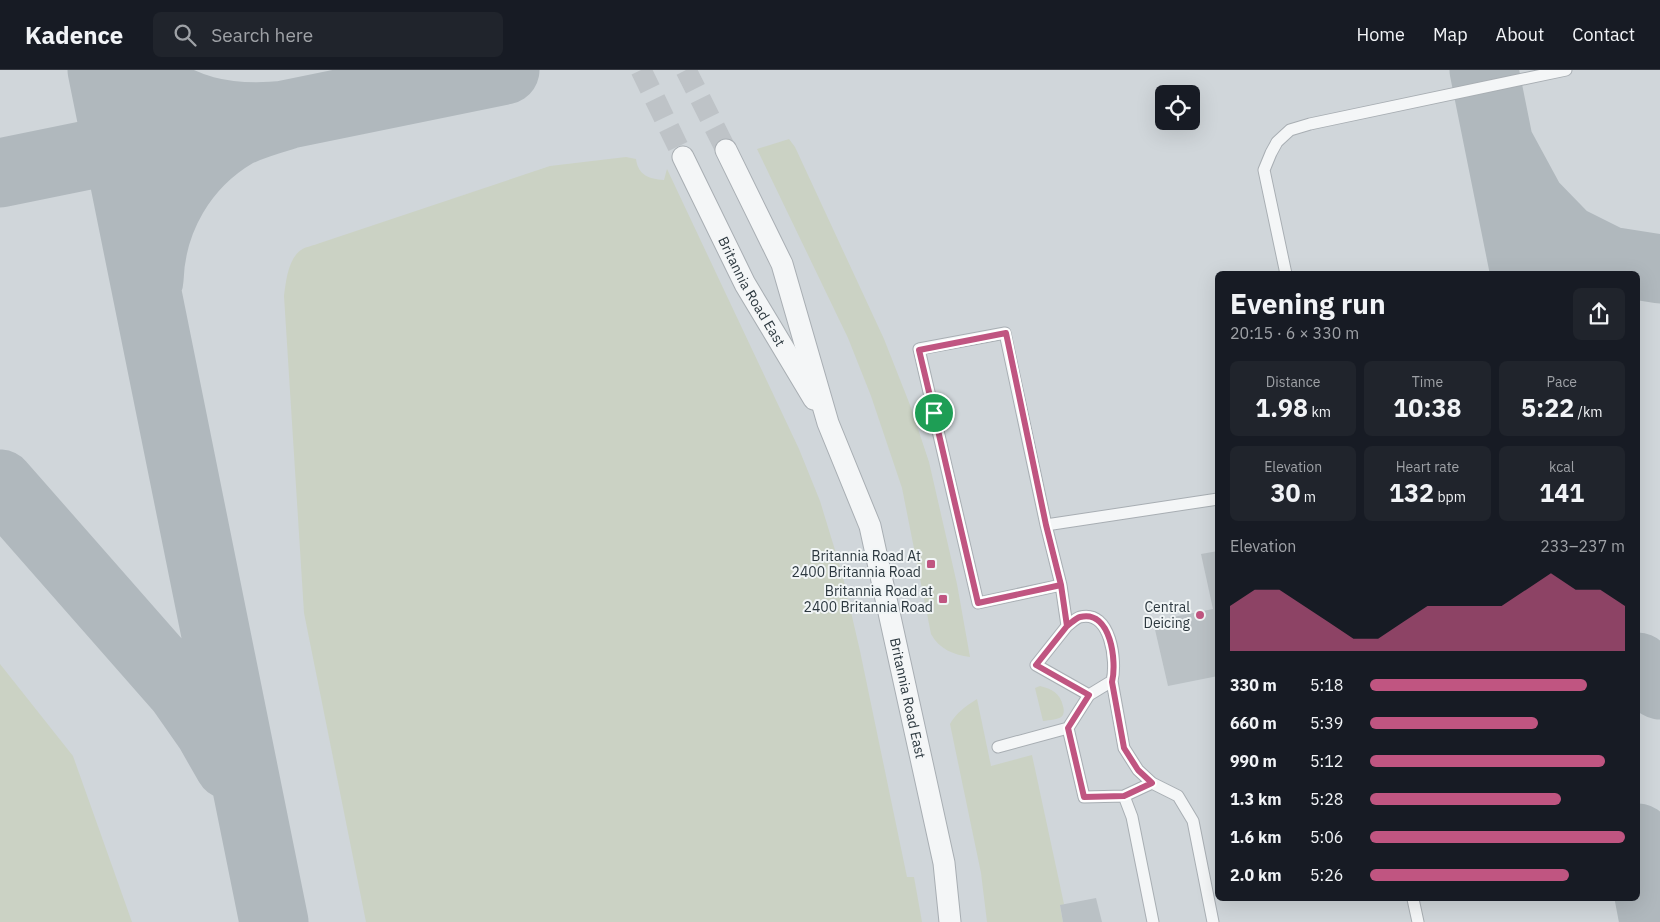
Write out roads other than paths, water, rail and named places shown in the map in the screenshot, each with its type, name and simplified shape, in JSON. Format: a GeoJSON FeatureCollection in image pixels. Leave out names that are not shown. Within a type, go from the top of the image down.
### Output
{"type":"FeatureCollection","features":[{"type":"Feature","properties":{"kind":"street","name":"Britannia Road East"},"geometry":{"type":"LineString","coordinates":[[726,150],[782,264],[828,423],[870,526],[944,863],[950,922]]}},
{"type":"Feature","properties":{"kind":"street","name":"Britannia Road East"},"geometry":{"type":"LineString","coordinates":[[683,157],[745,284],[828,423]]}},
{"type":"Feature","properties":{"kind":"lane"},"geometry":{"type":"LineString","coordinates":[[1285,271],[1264,170],[1277,142],[1290,130],[1310,124],[1566,70]]}},
{"type":"Feature","properties":{"kind":"lane"},"geometry":{"type":"LineString","coordinates":[[1061,585],[978,603],[919,350],[1006,333],[1046,525],[1061,585],[1067,626]]}},
{"type":"Feature","properties":{"kind":"lane"},"geometry":{"type":"LineString","coordinates":[[1046,525],[1215,499]]}},
{"type":"Feature","properties":{"kind":"lane"},"geometry":{"type":"LineString","coordinates":[[1089,695],[1036,665],[1067,626],[1080,617],[1092,617],[1102,623],[1111,641],[1115,671],[1112,682],[1124,748],[1138,770],[1152,783],[1178,796],[1194,821],[1213,922]]}},
{"type":"Feature","properties":{"kind":"lane"},"geometry":{"type":"LineString","coordinates":[[998,747],[1068,728],[1089,695],[1112,682]]}},
{"type":"Feature","properties":{"kind":"lane"},"geometry":{"type":"LineString","coordinates":[[1068,728],[1084,797],[1124,796],[1152,783]]}},
{"type":"Feature","properties":{"kind":"lane"},"geometry":{"type":"LineString","coordinates":[[1124,796],[1132,817],[1153,922]]}},
{"type":"Feature","properties":{"kind":"lane"},"geometry":{"type":"LineString","coordinates":[[1414,901],[1418,922]]}},
{"type":"Feature","properties":{"kind":"tunnel"},"geometry":{"type":"LineString","coordinates":[[641,70],[683,157]]}},
{"type":"Feature","properties":{"kind":"tunnel"},"geometry":{"type":"LineString","coordinates":[[686,70],[726,150]]}},
{"type":"Feature","properties":{"kind":"place","name":"Britannia Road At 2400 Britannia Road"},"geometry":{"type":"Point","coordinates":[931,564]}},
{"type":"Feature","properties":{"kind":"place","name":"Britannia Road at 2400 Britannia Road"},"geometry":{"type":"Point","coordinates":[943,599]}},
{"type":"Feature","properties":{"kind":"place","name":"Central Deicing"},"geometry":{"type":"Point","coordinates":[1200,615]}}]}
